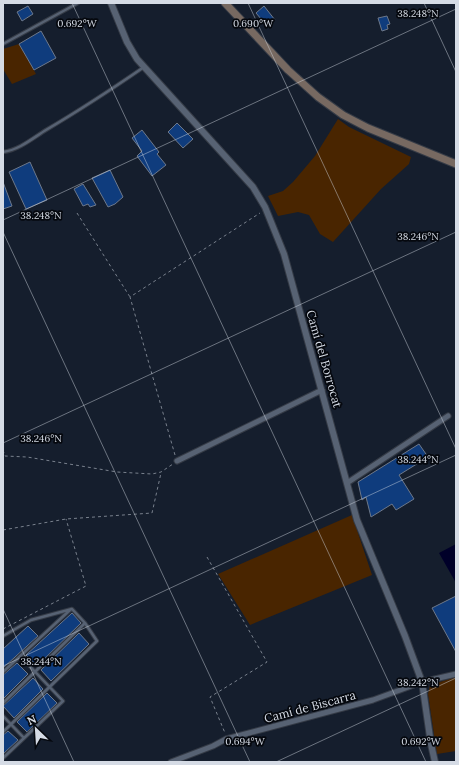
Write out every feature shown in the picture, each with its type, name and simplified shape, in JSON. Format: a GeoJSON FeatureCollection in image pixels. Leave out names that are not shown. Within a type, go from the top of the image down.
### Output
{"type":"FeatureCollection","features":[{"type":"Feature","properties":{"kind":"main road"},"geometry":{"type":"LineString","coordinates":[[225,3],[288,70],[318,97],[343,115],[368,128],[456,164]]}},
{"type":"Feature","properties":{"kind":"street","name":"Camí del Borrocat"},"geometry":{"type":"LineString","coordinates":[[111,3],[126,42],[145,67],[253,187],[266,209],[284,254],[357,520],[405,636],[422,682],[435,762]]}},
{"type":"Feature","properties":{"kind":"street"},"geometry":{"type":"LineString","coordinates":[[177,461],[322,390]]}},
{"type":"Feature","properties":{"kind":"street"},"geometry":{"type":"LineString","coordinates":[[347,483],[448,416]]}},
{"type":"Feature","properties":{"kind":"street","name":"Camí de Biscarra"},"geometry":{"type":"LineString","coordinates":[[171,762],[228,738],[373,700],[422,682],[456,674]]}},
{"type":"Feature","properties":{"kind":"lane"},"geometry":{"type":"LineString","coordinates":[[3,44],[78,3]]}},
{"type":"Feature","properties":{"kind":"lane"},"geometry":{"type":"LineString","coordinates":[[3,152],[11,151],[73,114],[145,67]]}},
{"type":"Feature","properties":{"kind":"lane"},"geometry":{"type":"LineString","coordinates":[[3,732],[96,644],[96,639],[85,623],[72,609]]}},
{"type":"Feature","properties":{"kind":"lane"},"geometry":{"type":"LineString","coordinates":[[3,636],[31,620],[72,609]]}},
{"type":"Feature","properties":{"kind":"lane"},"geometry":{"type":"LineString","coordinates":[[3,672],[72,609]]}},
{"type":"Feature","properties":{"kind":"lane"},"geometry":{"type":"LineString","coordinates":[[3,703],[85,623]]}},
{"type":"Feature","properties":{"kind":"lane"},"geometry":{"type":"LineString","coordinates":[[3,758],[63,701],[20,656]]}},
{"type":"Feature","properties":{"kind":"lane"},"geometry":{"type":"LineString","coordinates":[[3,716],[24,738]]}},
{"type":"Feature","properties":{"kind":"path"},"geometry":{"type":"LineString","coordinates":[[130,297],[266,209]]}},
{"type":"Feature","properties":{"kind":"path"},"geometry":{"type":"LineString","coordinates":[[3,450],[5,456],[27,457],[117,472],[152,474],[161,472],[177,461],[130,297],[77,213]]}},
{"type":"Feature","properties":{"kind":"path"},"geometry":{"type":"LineString","coordinates":[[3,530],[66,519],[152,513],[161,472]]}},
{"type":"Feature","properties":{"kind":"path"},"geometry":{"type":"LineString","coordinates":[[3,629],[86,586],[66,519]]}},
{"type":"Feature","properties":{"kind":"path"},"geometry":{"type":"LineString","coordinates":[[207,557],[267,662],[210,697],[228,738]]}},
{"type":"Feature","properties":{"kind":"shaded area"},"geometry":{"type":"Polygon","coordinates":[[[19,44],[36,74],[12,84],[3,69],[3,49],[19,44]]]}},
{"type":"Feature","properties":{"kind":"shaded area"},"geometry":{"type":"Polygon","coordinates":[[[338,119],[349,127],[411,157],[409,164],[381,189],[333,242],[320,234],[309,215],[298,212],[278,216],[268,196],[283,191],[293,182],[315,156],[338,119]]]}},
{"type":"Feature","properties":{"kind":"shaded area"},"geometry":{"type":"Polygon","coordinates":[[[352,515],[372,575],[250,625],[218,574],[352,515]]]}},
{"type":"Feature","properties":{"kind":"shaded area"},"geometry":{"type":"Polygon","coordinates":[[[456,677],[456,751],[437,754],[428,694],[430,685],[456,677]]]}},
{"type":"Feature","properties":{"kind":"water"},"geometry":{"type":"Polygon","coordinates":[[[456,544],[456,583],[439,553],[456,544]]]}},
{"type":"Feature","properties":{"kind":"building"},"geometry":{"type":"Polygon","coordinates":[[[28,6],[33,14],[22,21],[17,12],[28,6]]]}},
{"type":"Feature","properties":{"kind":"building"},"geometry":{"type":"Polygon","coordinates":[[[264,6],[275,20],[267,26],[256,13],[264,6]]]}},
{"type":"Feature","properties":{"kind":"building"},"geometry":{"type":"Polygon","coordinates":[[[387,16],[390,24],[387,25],[388,29],[382,31],[378,18],[387,16]]]}},
{"type":"Feature","properties":{"kind":"building"},"geometry":{"type":"Polygon","coordinates":[[[41,31],[56,58],[34,70],[19,44],[41,31]]]}},
{"type":"Feature","properties":{"kind":"building"},"geometry":{"type":"Polygon","coordinates":[[[177,123],[193,139],[183,148],[168,132],[177,123]]]}},
{"type":"Feature","properties":{"kind":"building"},"geometry":{"type":"Polygon","coordinates":[[[142,130],[159,152],[157,154],[166,165],[152,176],[137,156],[142,151],[132,138],[142,130]]]}},
{"type":"Feature","properties":{"kind":"building"},"geometry":{"type":"Polygon","coordinates":[[[30,162],[47,200],[26,209],[9,172],[30,162]]]}},
{"type":"Feature","properties":{"kind":"building"},"geometry":{"type":"Polygon","coordinates":[[[110,170],[123,197],[115,204],[108,207],[92,178],[110,170]]]}},
{"type":"Feature","properties":{"kind":"building"},"geometry":{"type":"Polygon","coordinates":[[[3,182],[12,206],[3,209],[3,182]]]}},
{"type":"Feature","properties":{"kind":"building"},"geometry":{"type":"Polygon","coordinates":[[[83,184],[96,205],[90,207],[88,204],[83,206],[74,189],[83,184]]]}},
{"type":"Feature","properties":{"kind":"building"},"geometry":{"type":"Polygon","coordinates":[[[419,444],[428,457],[399,475],[414,499],[396,510],[392,504],[371,517],[366,497],[362,500],[358,482],[419,444]]]}},
{"type":"Feature","properties":{"kind":"building"},"geometry":{"type":"Polygon","coordinates":[[[456,596],[456,652],[432,608],[456,596]]]}},
{"type":"Feature","properties":{"kind":"building"},"geometry":{"type":"Polygon","coordinates":[[[72,613],[81,623],[37,666],[26,655],[72,613]]]}},
{"type":"Feature","properties":{"kind":"building"},"geometry":{"type":"Polygon","coordinates":[[[28,626],[38,636],[3,668],[3,649],[28,626]]]}},
{"type":"Feature","properties":{"kind":"building"},"geometry":{"type":"Polygon","coordinates":[[[79,633],[89,644],[51,681],[41,670],[79,633]]]}},
{"type":"Feature","properties":{"kind":"building"},"geometry":{"type":"Polygon","coordinates":[[[17,663],[28,674],[3,699],[3,675],[17,663]]]}},
{"type":"Feature","properties":{"kind":"building"},"geometry":{"type":"Polygon","coordinates":[[[33,678],[43,689],[14,718],[3,706],[33,678]]]}},
{"type":"Feature","properties":{"kind":"building"},"geometry":{"type":"Polygon","coordinates":[[[47,693],[57,703],[27,732],[17,722],[47,693]]]}},
{"type":"Feature","properties":{"kind":"building"},"geometry":{"type":"Polygon","coordinates":[[[8,731],[18,740],[3,754],[3,735],[8,731]]]}}]}
